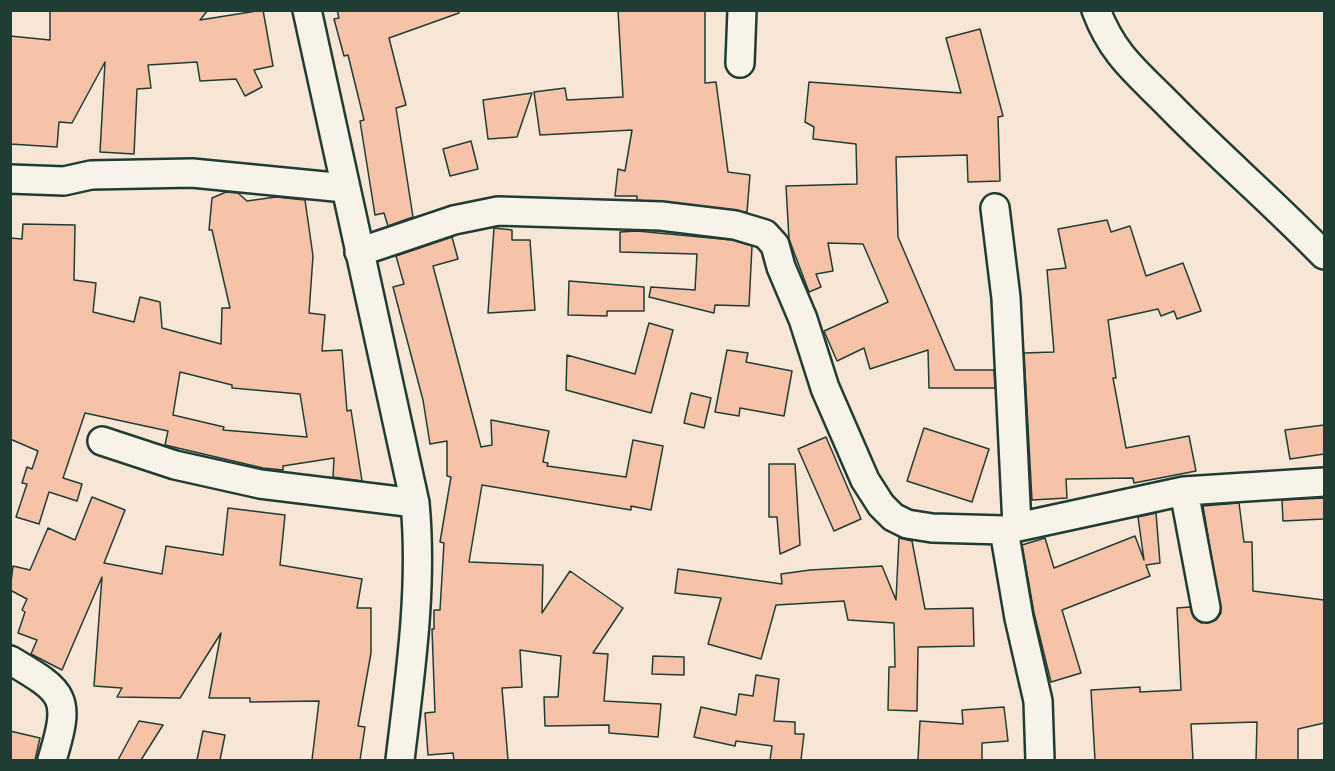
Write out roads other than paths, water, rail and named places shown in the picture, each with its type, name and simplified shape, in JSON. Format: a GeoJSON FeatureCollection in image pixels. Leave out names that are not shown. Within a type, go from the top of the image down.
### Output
{"type":"FeatureCollection","features":[{"type":"Feature","properties":{"kind":"street"},"geometry":{"type":"LineString","coordinates":[[307,10],[415,503],[416,600],[400,760]]}},
{"type":"Feature","properties":{"kind":"street"},"geometry":{"type":"LineString","coordinates":[[740,63],[742,10]]}},
{"type":"Feature","properties":{"kind":"street"},"geometry":{"type":"LineString","coordinates":[[1096,10],[1104,33],[1119,56],[1324,255]]}},
{"type":"Feature","properties":{"kind":"street"},"geometry":{"type":"LineString","coordinates":[[10,179],[37,182],[64,181],[91,175],[192,173],[345,188]]}},
{"type":"Feature","properties":{"kind":"street"},"geometry":{"type":"LineString","coordinates":[[995,208],[1006,298],[1011,528],[1018,618],[1038,701],[1040,760]]}},
{"type":"Feature","properties":{"kind":"street"},"geometry":{"type":"LineString","coordinates":[[359,252],[444,223],[498,211],[661,216],[735,225],[765,234],[775,245],[825,388],[865,480],[881,505],[892,517],[907,524],[932,528],[1011,528],[1184,491],[1324,482]]}},
{"type":"Feature","properties":{"kind":"street"},"geometry":{"type":"LineString","coordinates":[[102,441],[175,465],[260,484],[415,503]]}},
{"type":"Feature","properties":{"kind":"street"},"geometry":{"type":"LineString","coordinates":[[1184,491],[1206,608]]}},
{"type":"Feature","properties":{"kind":"street"},"geometry":{"type":"LineString","coordinates":[[10,660],[48,682],[60,701],[64,716],[52,760]]}}]}
